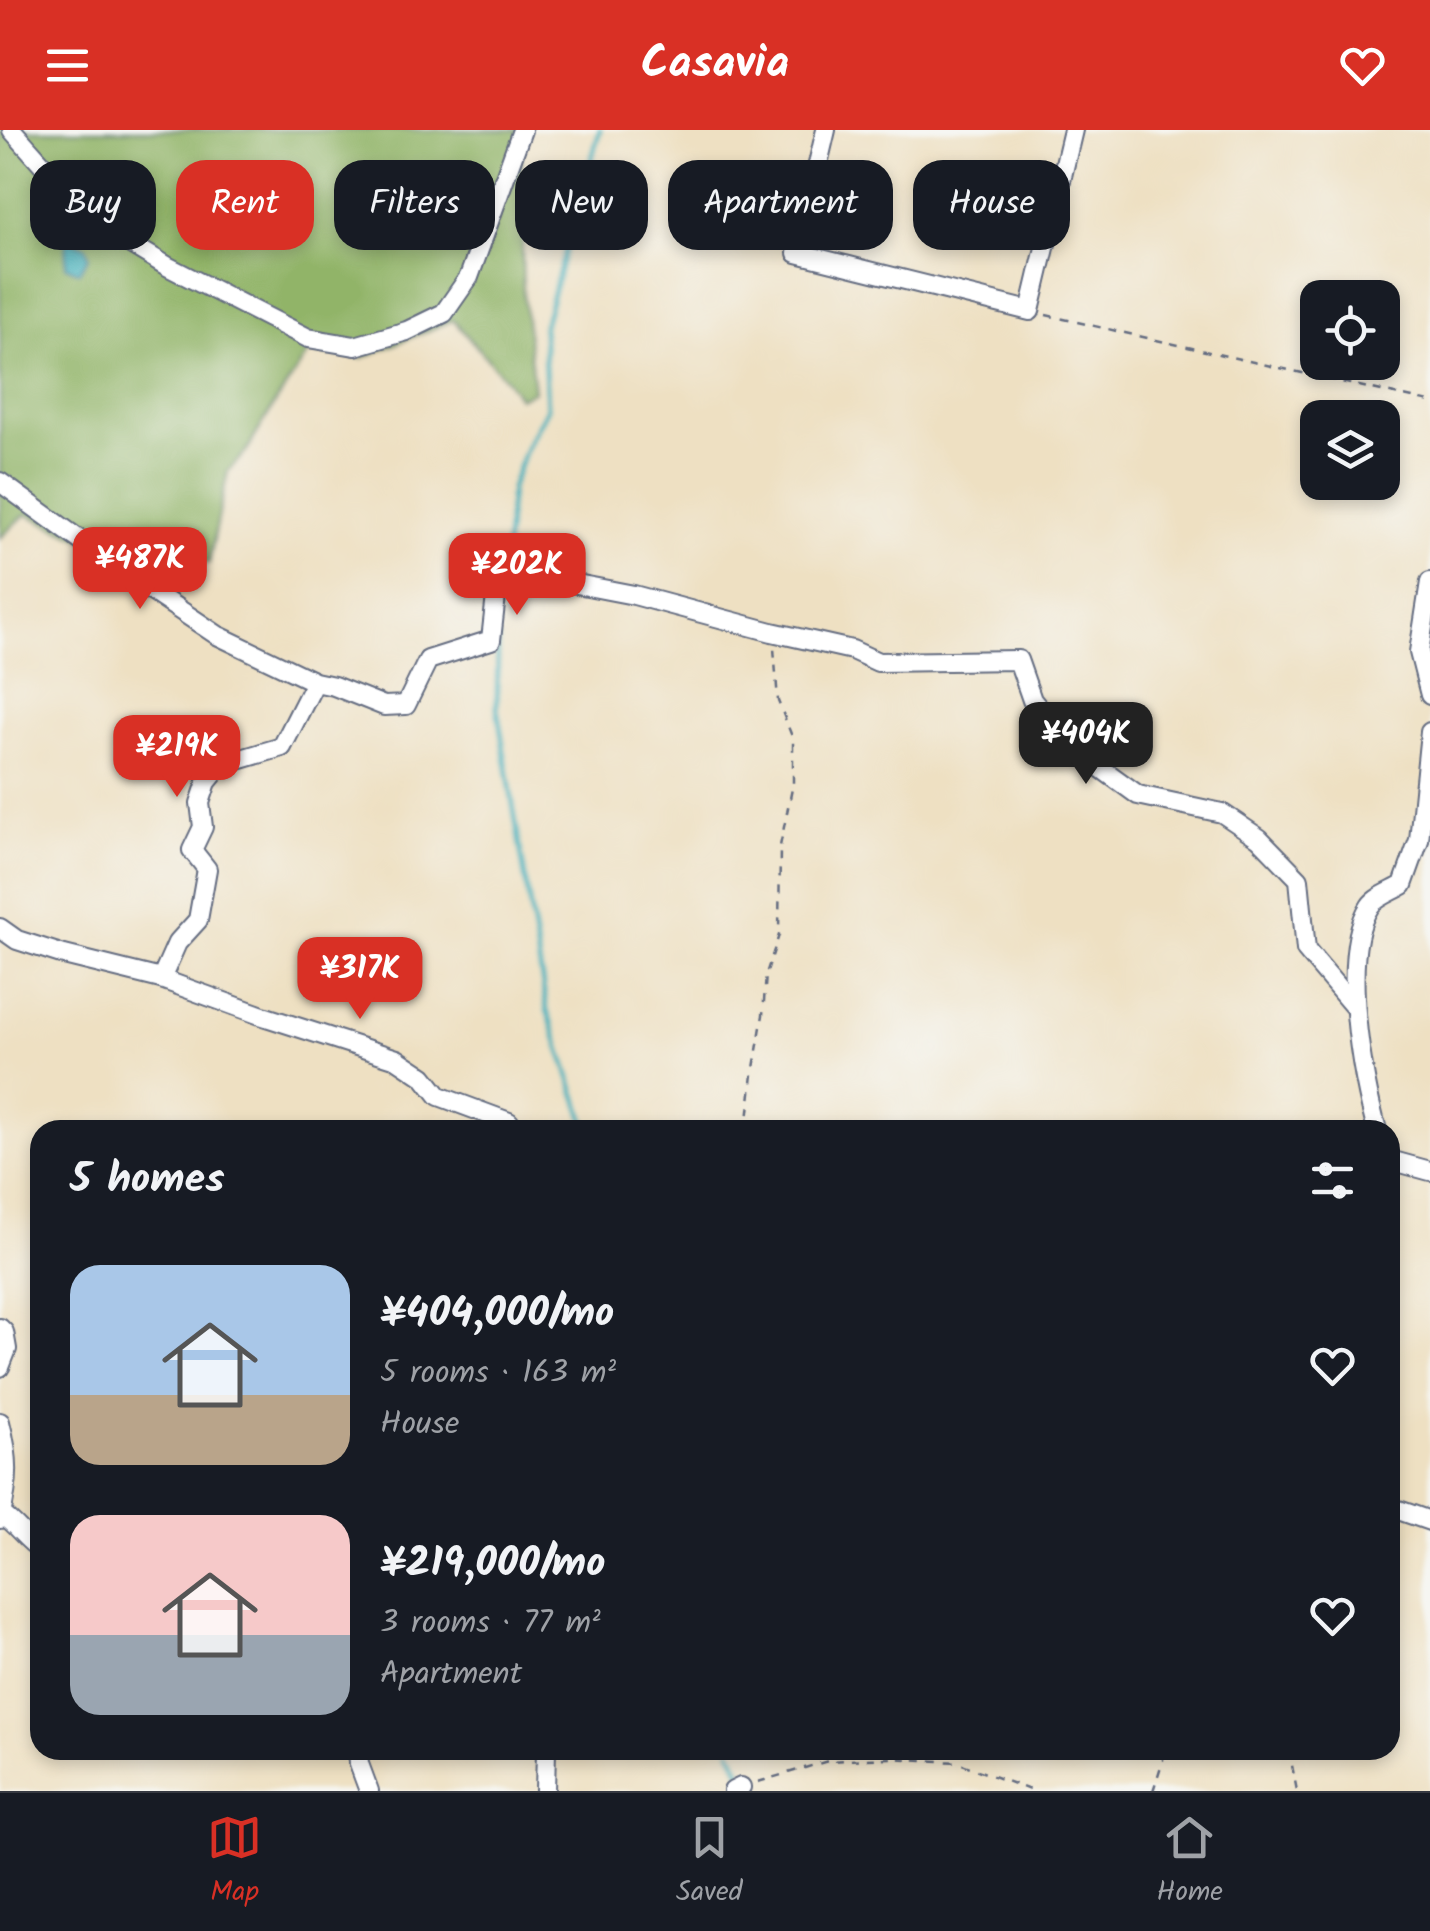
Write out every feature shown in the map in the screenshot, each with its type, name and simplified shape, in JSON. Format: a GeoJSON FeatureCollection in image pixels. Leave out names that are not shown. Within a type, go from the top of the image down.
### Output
{"type":"FeatureCollection","features":[{"type":"Feature","properties":{"kind":"street"},"geometry":{"type":"LineString","coordinates":[[12,130],[94,222],[168,266],[308,338],[355,346],[406,331],[444,313],[468,277],[522,130]]}},
{"type":"Feature","properties":{"kind":"street"},"geometry":{"type":"LineString","coordinates":[[826,130],[796,253],[1030,312],[1073,130]]}},
{"type":"Feature","properties":{"kind":"street"},"geometry":{"type":"LineString","coordinates":[[0,482],[217,635],[315,682],[384,706],[406,705],[428,660],[490,640],[500,570],[634,595],[852,650],[878,662],[1018,660],[1032,700],[1069,745],[1138,795],[1222,814],[1259,838],[1299,879],[1306,950],[1354,1008]]}},
{"type":"Feature","properties":{"kind":"street"},"geometry":{"type":"LineString","coordinates":[[1430,582],[1418,652],[1430,695]]}},
{"type":"Feature","properties":{"kind":"street"},"geometry":{"type":"LineString","coordinates":[[160,979],[177,943],[198,920],[208,869],[192,850],[203,827],[200,802],[207,782],[220,764],[282,747],[315,682]]}},
{"type":"Feature","properties":{"kind":"street"},"geometry":{"type":"LineString","coordinates":[[1374,1120],[1354,1008],[1358,933],[1372,902],[1403,885],[1419,840],[1430,732]]}},
{"type":"Feature","properties":{"kind":"street"},"geometry":{"type":"LineString","coordinates":[[0,928],[17,940],[64,956],[160,979],[397,1058],[424,1077],[439,1096],[504,1120]]}},
{"type":"Feature","properties":{"kind":"street"},"geometry":{"type":"LineString","coordinates":[[1400,1163],[1430,1171]]}},
{"type":"Feature","properties":{"kind":"street"},"geometry":{"type":"LineString","coordinates":[[0,1328],[7,1349],[0,1367]]}},
{"type":"Feature","properties":{"kind":"street"},"geometry":{"type":"LineString","coordinates":[[0,1422],[9,1471],[1,1517],[17,1525],[30,1543]]}},
{"type":"Feature","properties":{"kind":"street"},"geometry":{"type":"LineString","coordinates":[[1400,1510],[1430,1521]]}},
{"type":"Feature","properties":{"kind":"street"},"geometry":{"type":"LineString","coordinates":[[359,1760],[369,1791]]}},
{"type":"Feature","properties":{"kind":"street"},"geometry":{"type":"LineString","coordinates":[[545,1791],[546,1760]]}},
{"type":"Feature","properties":{"kind":"path"},"geometry":{"type":"LineString","coordinates":[[1030,312],[1430,402]]}},
{"type":"Feature","properties":{"kind":"path"},"geometry":{"type":"LineString","coordinates":[[748,1120],[766,974],[779,935],[780,846],[793,784],[793,739],[778,701],[772,632]]}},
{"type":"Feature","properties":{"kind":"path"},"geometry":{"type":"LineString","coordinates":[[737,1789],[828,1761],[848,1760]]}},
{"type":"Feature","properties":{"kind":"path"},"geometry":{"type":"LineString","coordinates":[[922,1760],[957,1762],[1032,1791]]}},
{"type":"Feature","properties":{"kind":"path"},"geometry":{"type":"LineString","coordinates":[[1153,1791],[1163,1760]]}},
{"type":"Feature","properties":{"kind":"path"},"geometry":{"type":"LineString","coordinates":[[1291,1760],[1296,1791]]}},
{"type":"Feature","properties":{"kind":"green space"},"geometry":{"type":"Polygon","coordinates":[[[0,130],[520,130],[521,160],[515,160],[515,250],[522,250],[534,391],[519,398],[453,320],[362,358],[309,352],[246,452],[228,471],[209,563],[120,556],[26,514],[0,538],[0,130]]]}},
{"type":"Feature","properties":{"kind":"water"},"geometry":{"type":"Polygon","coordinates":[[[67,250],[87,250],[89,257],[79,272],[66,266],[67,250]]]}},
{"type":"Feature","properties":{"kind":"waterway"},"geometry":{"type":"LineString","coordinates":[[504,563],[511,488],[547,408],[543,328],[600,130]]}},
{"type":"Feature","properties":{"kind":"waterway"},"geometry":{"type":"LineString","coordinates":[[498,639],[497,708],[547,1010],[585,1120]]}},
{"type":"Feature","properties":{"kind":"waterway"},"geometry":{"type":"LineString","coordinates":[[735,1760],[749,1791]]}}]}
